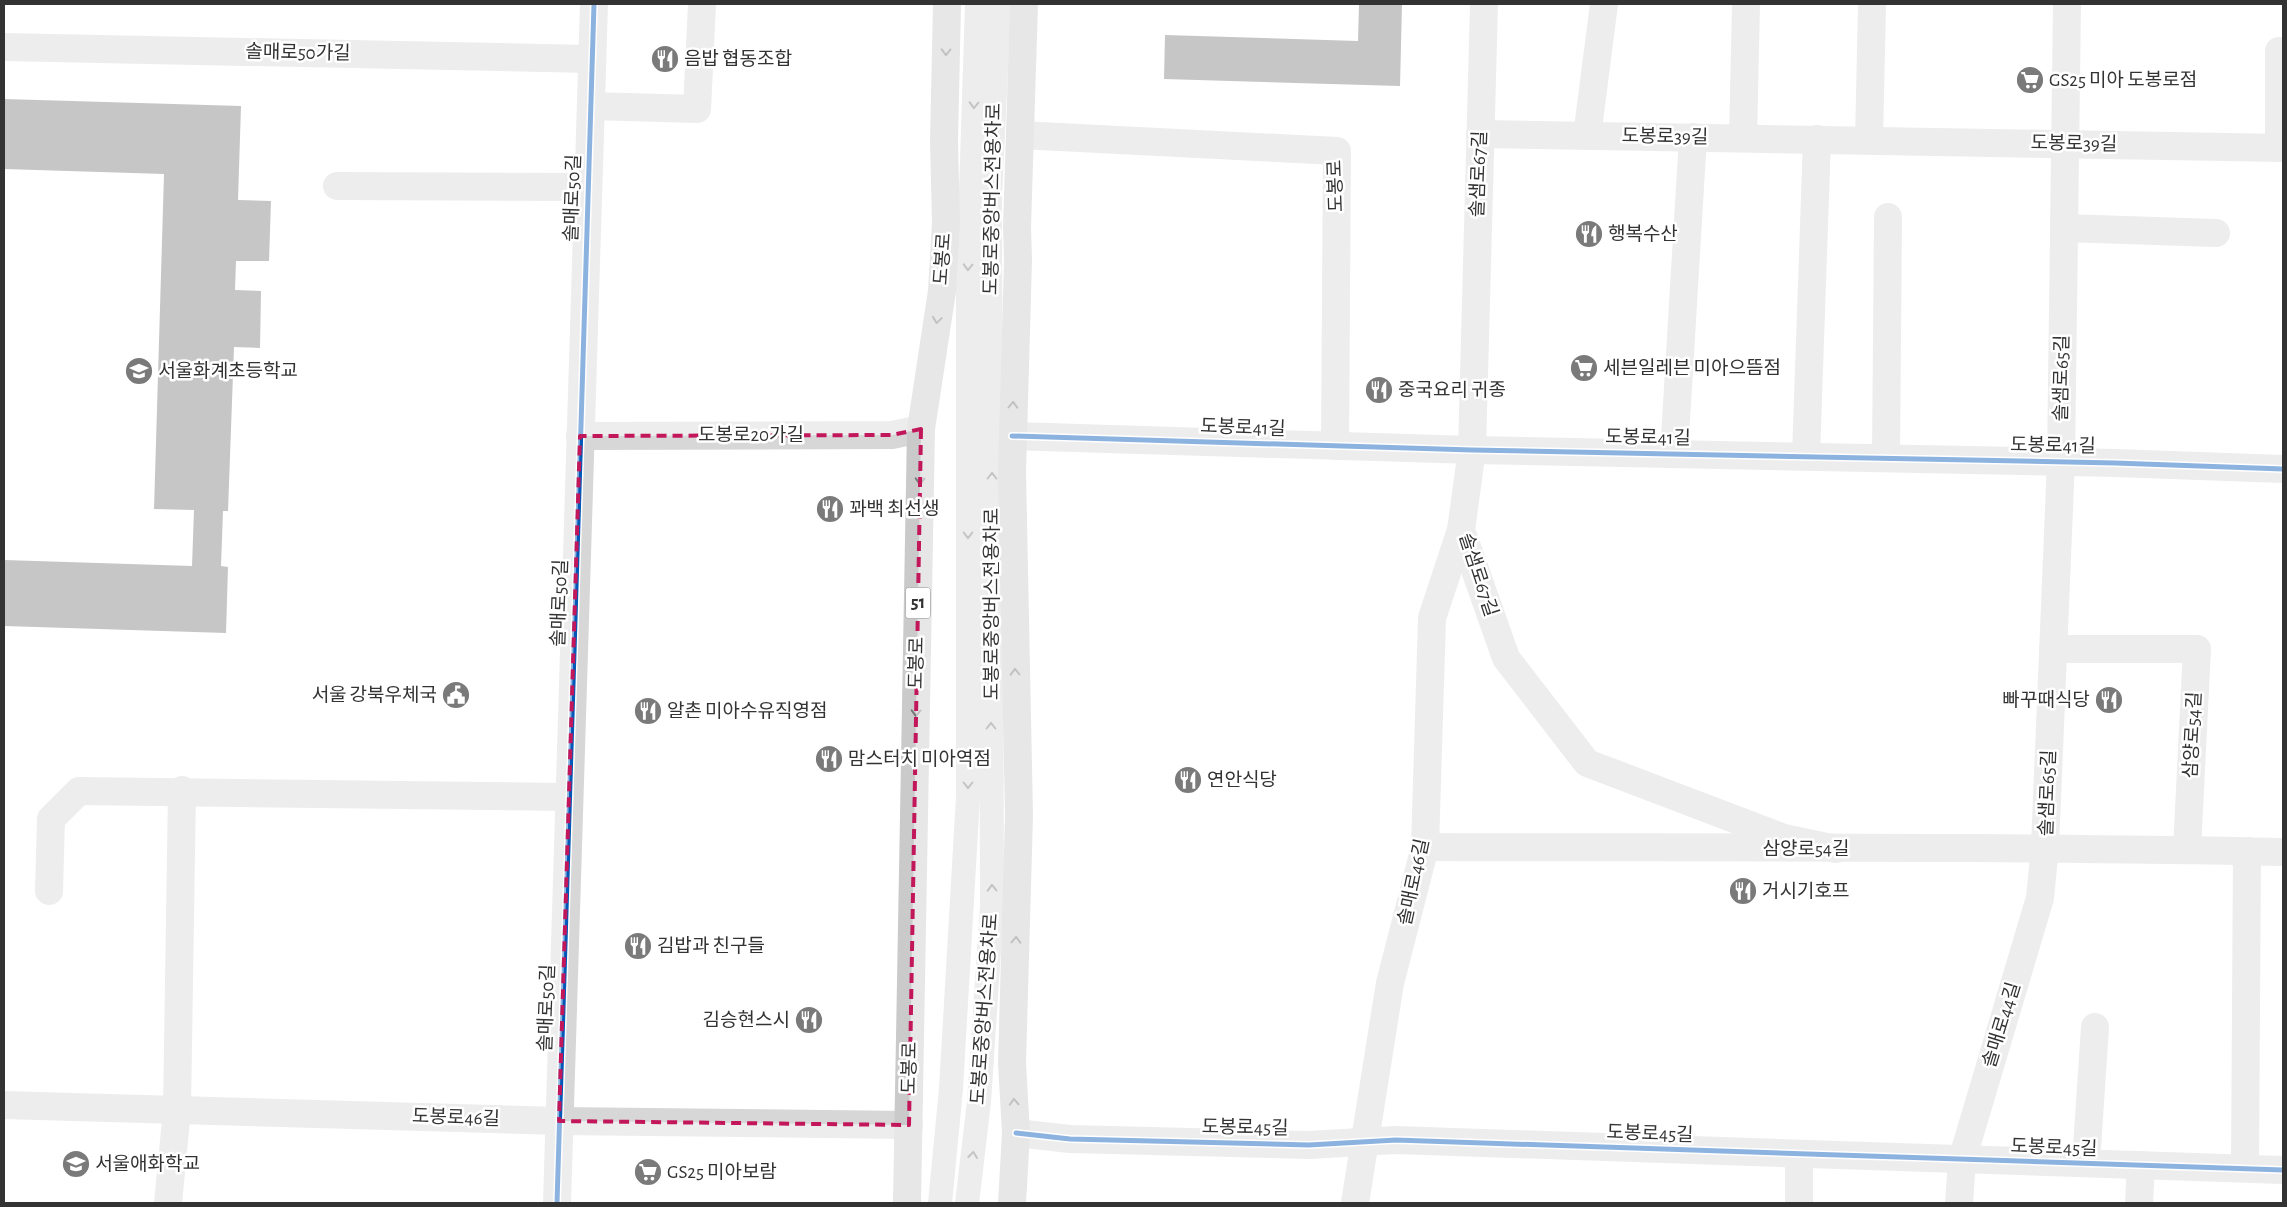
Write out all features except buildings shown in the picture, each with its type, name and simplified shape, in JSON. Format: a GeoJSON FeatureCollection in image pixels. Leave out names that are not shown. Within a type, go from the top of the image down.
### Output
{"type":"FeatureCollection","features":[{"type":"Feature","properties":{"kind":"main road","name":"도봉로"},"geometry":{"type":"LineString","coordinates":[[907,1203],[921,429],[942,291],[946,222],[944,141],[947,4]]}},
{"type":"Feature","properties":{"kind":"main road"},"geometry":{"type":"LineString","coordinates":[[1012,1203],[1016,1133],[1012,1063],[1019,815],[1014,639],[1012,436],[1024,4]]}},
{"type":"Feature","properties":{"kind":"street","name":"솔매로50길"},"geometry":{"type":"LineString","coordinates":[[557,1203],[594,4]]}},
{"type":"Feature","properties":{"kind":"street"},"geometry":{"type":"LineString","coordinates":[[591,106],[697,109],[702,4]]}},
{"type":"Feature","properties":{"kind":"street","name":"솔샘로67길"},"geometry":{"type":"LineString","coordinates":[[1484,4],[1472,450],[1461,530],[1506,658],[1587,763],[1784,838],[1836,849]]}},
{"type":"Feature","properties":{"kind":"street"},"geometry":{"type":"LineString","coordinates":[[1587,136],[1604,4]]}},
{"type":"Feature","properties":{"kind":"street"},"geometry":{"type":"LineString","coordinates":[[1743,138],[1746,4]]}},
{"type":"Feature","properties":{"kind":"street"},"geometry":{"type":"LineString","coordinates":[[1869,140],[1872,4]]}},
{"type":"Feature","properties":{"kind":"street","name":"솔샘로65길"},"geometry":{"type":"LineString","coordinates":[[2046,847],[2061,462],[2067,4]]}},
{"type":"Feature","properties":{"kind":"street","name":"솔매로50가길"},"geometry":{"type":"LineString","coordinates":[[4,47],[592,59]]}},
{"type":"Feature","properties":{"kind":"street","name":"도봉로39길"},"geometry":{"type":"LineString","coordinates":[[1480,134],[2281,148],[2278,51]]}},
{"type":"Feature","properties":{"kind":"street","name":"도봉로"},"geometry":{"type":"LineString","coordinates":[[1020,135],[1337,151],[1335,446]]}},
{"type":"Feature","properties":{"kind":"street","name":"도봉로41길"},"geometry":{"type":"LineString","coordinates":[[1674,454],[1694,137]]}},
{"type":"Feature","properties":{"kind":"street"},"geometry":{"type":"LineString","coordinates":[[1806,456],[1817,139]]}},
{"type":"Feature","properties":{"kind":"street","name":"솔매로50길"},"geometry":{"type":"LineString","coordinates":[[338,186],[588,187]]}},
{"type":"Feature","properties":{"kind":"street"},"geometry":{"type":"LineString","coordinates":[[1886,458],[1888,217]]}},
{"type":"Feature","properties":{"kind":"street"},"geometry":{"type":"LineString","coordinates":[[2064,228],[2216,233]]}},
{"type":"Feature","properties":{"kind":"street","name":"도봉로20가길"},"geometry":{"type":"LineString","coordinates":[[580,436],[892,435],[921,429]]}},
{"type":"Feature","properties":{"kind":"street","name":"도봉로41길"},"geometry":{"type":"LineString","coordinates":[[1012,436],[1472,450],[1806,456],[2283,469]]}},
{"type":"Feature","properties":{"kind":"street","name":"솔매로46길"},"geometry":{"type":"LineString","coordinates":[[1356,1203],[1390,983],[1425,847],[1432,618],[1461,530]]}},
{"type":"Feature","properties":{"kind":"street","name":"삼양로54길"},"geometry":{"type":"LineString","coordinates":[[2053,649],[2197,649],[2187,850]]}},
{"type":"Feature","properties":{"kind":"street"},"geometry":{"type":"LineString","coordinates":[[49,891],[51,819],[79,791],[182,790],[569,797]]}},
{"type":"Feature","properties":{"kind":"street"},"geometry":{"type":"LineString","coordinates":[[168,1203],[177,1110],[182,790]]}},
{"type":"Feature","properties":{"kind":"street","name":"삼양로54길"},"geometry":{"type":"LineString","coordinates":[[1425,847],[1836,849],[2046,847],[2283,852]]}},
{"type":"Feature","properties":{"kind":"street","name":"솔매로44길"},"geometry":{"type":"LineString","coordinates":[[1959,1203],[1962,1160],[2040,898],[2046,847]]}},
{"type":"Feature","properties":{"kind":"street"},"geometry":{"type":"LineString","coordinates":[[2245,1168],[2247,851]]}},
{"type":"Feature","properties":{"kind":"street","name":"도봉로45길"},"geometry":{"type":"LineString","coordinates":[[2086,1163],[2095,1027]]}},
{"type":"Feature","properties":{"kind":"street","name":"도봉로46길"},"geometry":{"type":"LineString","coordinates":[[4,1106],[559,1121],[909,1125]]}},
{"type":"Feature","properties":{"kind":"street","name":"도봉로45길"},"geometry":{"type":"LineString","coordinates":[[1016,1133],[1070,1139],[1309,1145],[1396,1140],[2283,1170]]}},
{"type":"Feature","properties":{"kind":"street"},"geometry":{"type":"LineString","coordinates":[[1799,1154],[1799,1203]]}},
{"type":"Feature","properties":{"kind":"street"},"geometry":{"type":"LineString","coordinates":[[2138,1203],[2141,1165]]}},
{"type":"Feature","properties":{"kind":"lane"},"geometry":{"type":"LineString","coordinates":[[940,1203],[951,1090],[968,797],[968,286],[977,4]]}},
{"type":"Feature","properties":{"kind":"lane","name":"도봉로중앙버스전용차로"},"geometry":{"type":"LineString","coordinates":[[967,1203],[979,1102],[992,906],[990,197],[999,4]]}},
{"type":"Feature","properties":{"kind":"highlighted area"},"geometry":{"type":"Polygon","coordinates":[[[921,429],[909,1125],[559,1121],[580,436],[892,435],[921,429]]]}},
{"type":"Feature","properties":{"kind":"cycle path"},"geometry":{"type":"LineString","coordinates":[[557,1203],[594,4]]}},
{"type":"Feature","properties":{"kind":"cycle path"},"geometry":{"type":"LineString","coordinates":[[1012,436],[1472,450],[2115,463],[2283,469]]}},
{"type":"Feature","properties":{"kind":"cycle path"},"geometry":{"type":"LineString","coordinates":[[1016,1133],[1070,1139],[1309,1145],[1396,1140],[2283,1170]]}},
{"type":"Feature","properties":{"kind":"place","name":"음밥 협동조합"},"geometry":{"type":"Point","coordinates":[665,59]}},
{"type":"Feature","properties":{"kind":"place","name":"GS25 미아 도봉로점"},"geometry":{"type":"Point","coordinates":[2030,80]}},
{"type":"Feature","properties":{"kind":"place","name":"행복수산"},"geometry":{"type":"Point","coordinates":[1589,234]}},
{"type":"Feature","properties":{"kind":"place","name":"세븐일레븐 미아으뜸점"},"geometry":{"type":"Point","coordinates":[1584,368]}},
{"type":"Feature","properties":{"kind":"place","name":"서울화계초등학교"},"geometry":{"type":"Point","coordinates":[139,371]}},
{"type":"Feature","properties":{"kind":"place","name":"중국요리 귀종"},"geometry":{"type":"Point","coordinates":[1379,390]}},
{"type":"Feature","properties":{"kind":"place","name":"꽈백 최선생"},"geometry":{"type":"Point","coordinates":[830,509]}},
{"type":"Feature","properties":{"kind":"place","name":"서울 강북우체국"},"geometry":{"type":"Point","coordinates":[456,695]}},
{"type":"Feature","properties":{"kind":"place","name":"빠꾸때식당"},"geometry":{"type":"Point","coordinates":[2109,700]}},
{"type":"Feature","properties":{"kind":"place","name":"알촌 미아수유직영점"},"geometry":{"type":"Point","coordinates":[648,711]}},
{"type":"Feature","properties":{"kind":"place","name":"맘스터치 미아역점"},"geometry":{"type":"Point","coordinates":[829,759]}},
{"type":"Feature","properties":{"kind":"place","name":"연안식당"},"geometry":{"type":"Point","coordinates":[1188,780]}},
{"type":"Feature","properties":{"kind":"place","name":"거시기호프"},"geometry":{"type":"Point","coordinates":[1743,891]}},
{"type":"Feature","properties":{"kind":"place","name":"김밥과 친구들"},"geometry":{"type":"Point","coordinates":[638,946]}},
{"type":"Feature","properties":{"kind":"place","name":"김승현스시"},"geometry":{"type":"Point","coordinates":[809,1020]}},
{"type":"Feature","properties":{"kind":"place","name":"서울애화학교"},"geometry":{"type":"Point","coordinates":[76,1164]}},
{"type":"Feature","properties":{"kind":"place","name":"GS25 미아보람"},"geometry":{"type":"Point","coordinates":[648,1172]}}]}
